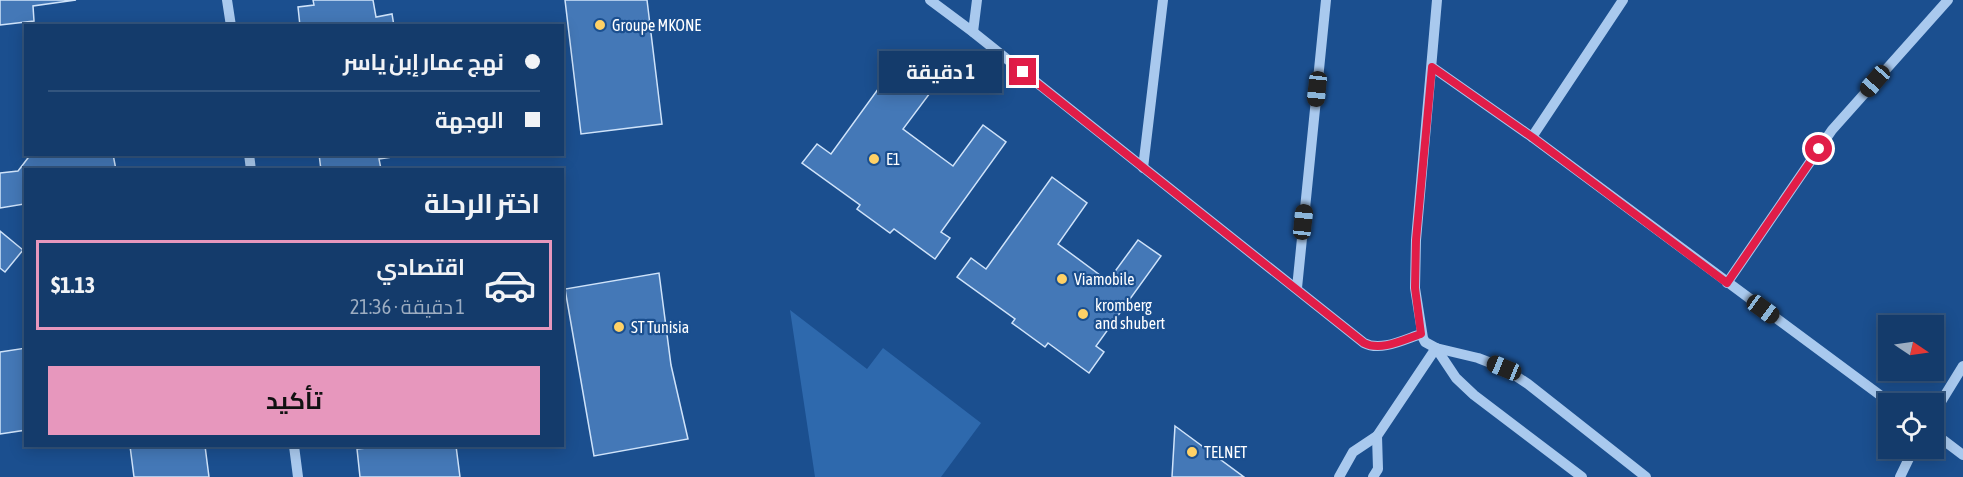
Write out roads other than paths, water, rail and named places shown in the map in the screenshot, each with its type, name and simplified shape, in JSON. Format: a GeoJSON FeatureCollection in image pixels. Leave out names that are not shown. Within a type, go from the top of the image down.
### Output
{"type":"FeatureCollection","features":[{"type":"Feature","properties":{"kind":"street"},"geometry":{"type":"LineString","coordinates":[[227,0],[231,24]]}},
{"type":"Feature","properties":{"kind":"street"},"geometry":{"type":"LineString","coordinates":[[930,0],[974,32],[1368,345],[1380,346],[1421,334]]}},
{"type":"Feature","properties":{"kind":"street"},"geometry":{"type":"LineString","coordinates":[[974,32],[977,0]]}},
{"type":"Feature","properties":{"kind":"street"},"geometry":{"type":"LineString","coordinates":[[1143,168],[1163,0]]}},
{"type":"Feature","properties":{"kind":"street"},"geometry":{"type":"LineString","coordinates":[[1297,288],[1326,0]]}},
{"type":"Feature","properties":{"kind":"street"},"geometry":{"type":"LineString","coordinates":[[1437,0],[1416,240],[1415,288],[1421,334],[1425,342],[1436,348],[1478,358],[1504,368],[1528,384],[1646,477]]}},
{"type":"Feature","properties":{"kind":"street"},"geometry":{"type":"LineString","coordinates":[[1532,137],[1623,0]]}},
{"type":"Feature","properties":{"kind":"street"},"geometry":{"type":"LineString","coordinates":[[1727,283],[1832,130],[1948,0]]}},
{"type":"Feature","properties":{"kind":"street"},"geometry":{"type":"LineString","coordinates":[[1432,67],[1532,137],[1878,393]]}},
{"type":"Feature","properties":{"kind":"street"},"geometry":{"type":"LineString","coordinates":[[1339,477],[1353,452],[1377,436],[1436,348]]}},
{"type":"Feature","properties":{"kind":"street"},"geometry":{"type":"LineString","coordinates":[[1436,348],[1456,378],[1468,390],[1582,477]]}},
{"type":"Feature","properties":{"kind":"street"},"geometry":{"type":"LineString","coordinates":[[1944,397],[1963,366]]}},
{"type":"Feature","properties":{"kind":"street"},"geometry":{"type":"LineString","coordinates":[[1373,477],[1377,469],[1377,436]]}},
{"type":"Feature","properties":{"kind":"street"},"geometry":{"type":"LineString","coordinates":[[1944,441],[1963,455]]}},
{"type":"Feature","properties":{"kind":"street"},"geometry":{"type":"LineString","coordinates":[[294,447],[298,477]]}},
{"type":"Feature","properties":{"kind":"street"},"geometry":{"type":"LineString","coordinates":[[1900,477],[1909,459]]}},
{"type":"Feature","properties":{"kind":"place","name":"Groupe MKONE"},"geometry":{"type":"Point","coordinates":[600,25]}},
{"type":"Feature","properties":{"kind":"place","name":"E1"},"geometry":{"type":"Point","coordinates":[874,159]}},
{"type":"Feature","properties":{"kind":"place","name":"Viamobile"},"geometry":{"type":"Point","coordinates":[1062,279]}},
{"type":"Feature","properties":{"kind":"place","name":"kromberg and shubert"},"geometry":{"type":"Point","coordinates":[1083,314]}},
{"type":"Feature","properties":{"kind":"place","name":"ST Tunisia"},"geometry":{"type":"Point","coordinates":[619,327]}},
{"type":"Feature","properties":{"kind":"place","name":"TELNET"},"geometry":{"type":"Point","coordinates":[1192,452]}}]}
